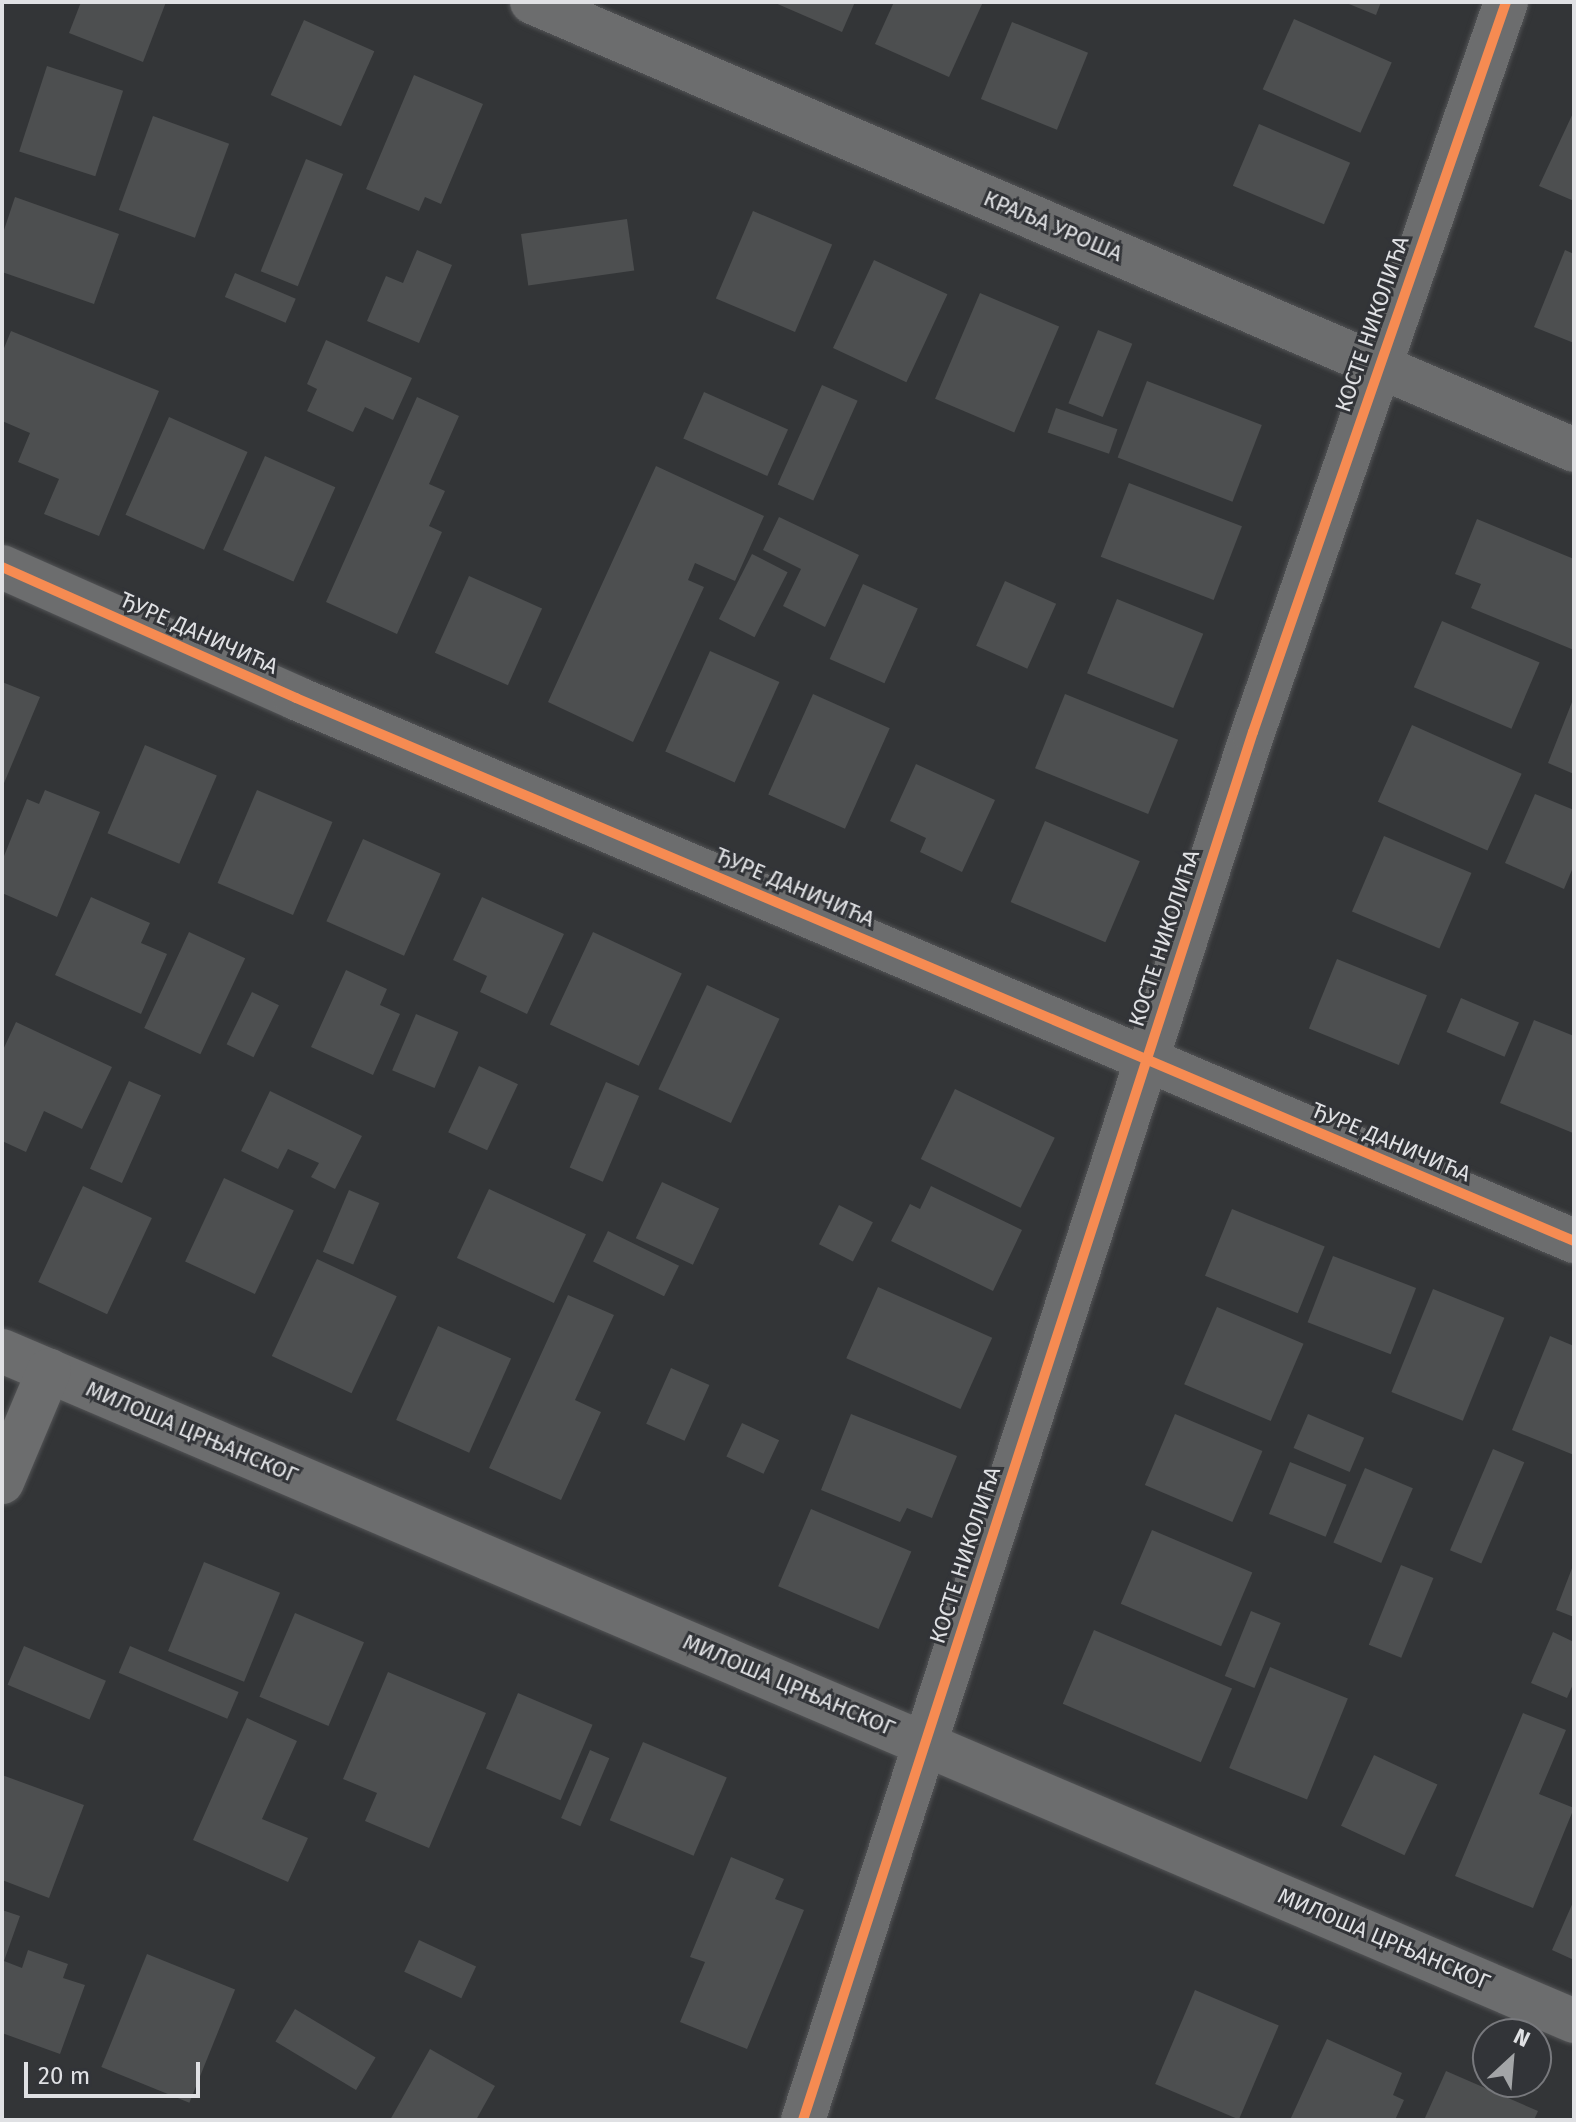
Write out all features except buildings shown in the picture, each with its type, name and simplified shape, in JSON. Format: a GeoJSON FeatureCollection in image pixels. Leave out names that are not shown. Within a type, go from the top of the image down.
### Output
{"type":"FeatureCollection","features":[{"type":"Feature","properties":{"kind":"street","name":"КРАЉА УРОША"},"geometry":{"type":"LineString","coordinates":[[532,2],[1379,363],[1574,450]]}},
{"type":"Feature","properties":{"kind":"street","name":"КОСТЕ НИКОЛИЋА"},"geometry":{"type":"LineString","coordinates":[[803,2120],[1145,1060],[1379,363],[1506,2]]}},
{"type":"Feature","properties":{"kind":"street","name":"ЂУРЕ ДАНИЧИЋА"},"geometry":{"type":"LineString","coordinates":[[2,567],[324,711],[1574,1241]]}},
{"type":"Feature","properties":{"kind":"street","name":"МИЛОША ЦРЊАНСКОГ"},"geometry":{"type":"LineString","coordinates":[[2,1351],[1574,2021]]}},
{"type":"Feature","properties":{"kind":"street"},"geometry":{"type":"LineString","coordinates":[[2,1482],[49,1371]]}},
{"type":"Feature","properties":{"kind":"cycle path"},"geometry":{"type":"LineString","coordinates":[[803,2120],[1253,732],[1506,2]]}},
{"type":"Feature","properties":{"kind":"cycle path"},"geometry":{"type":"LineString","coordinates":[[2,567],[296,698],[1574,1241]]}}]}
